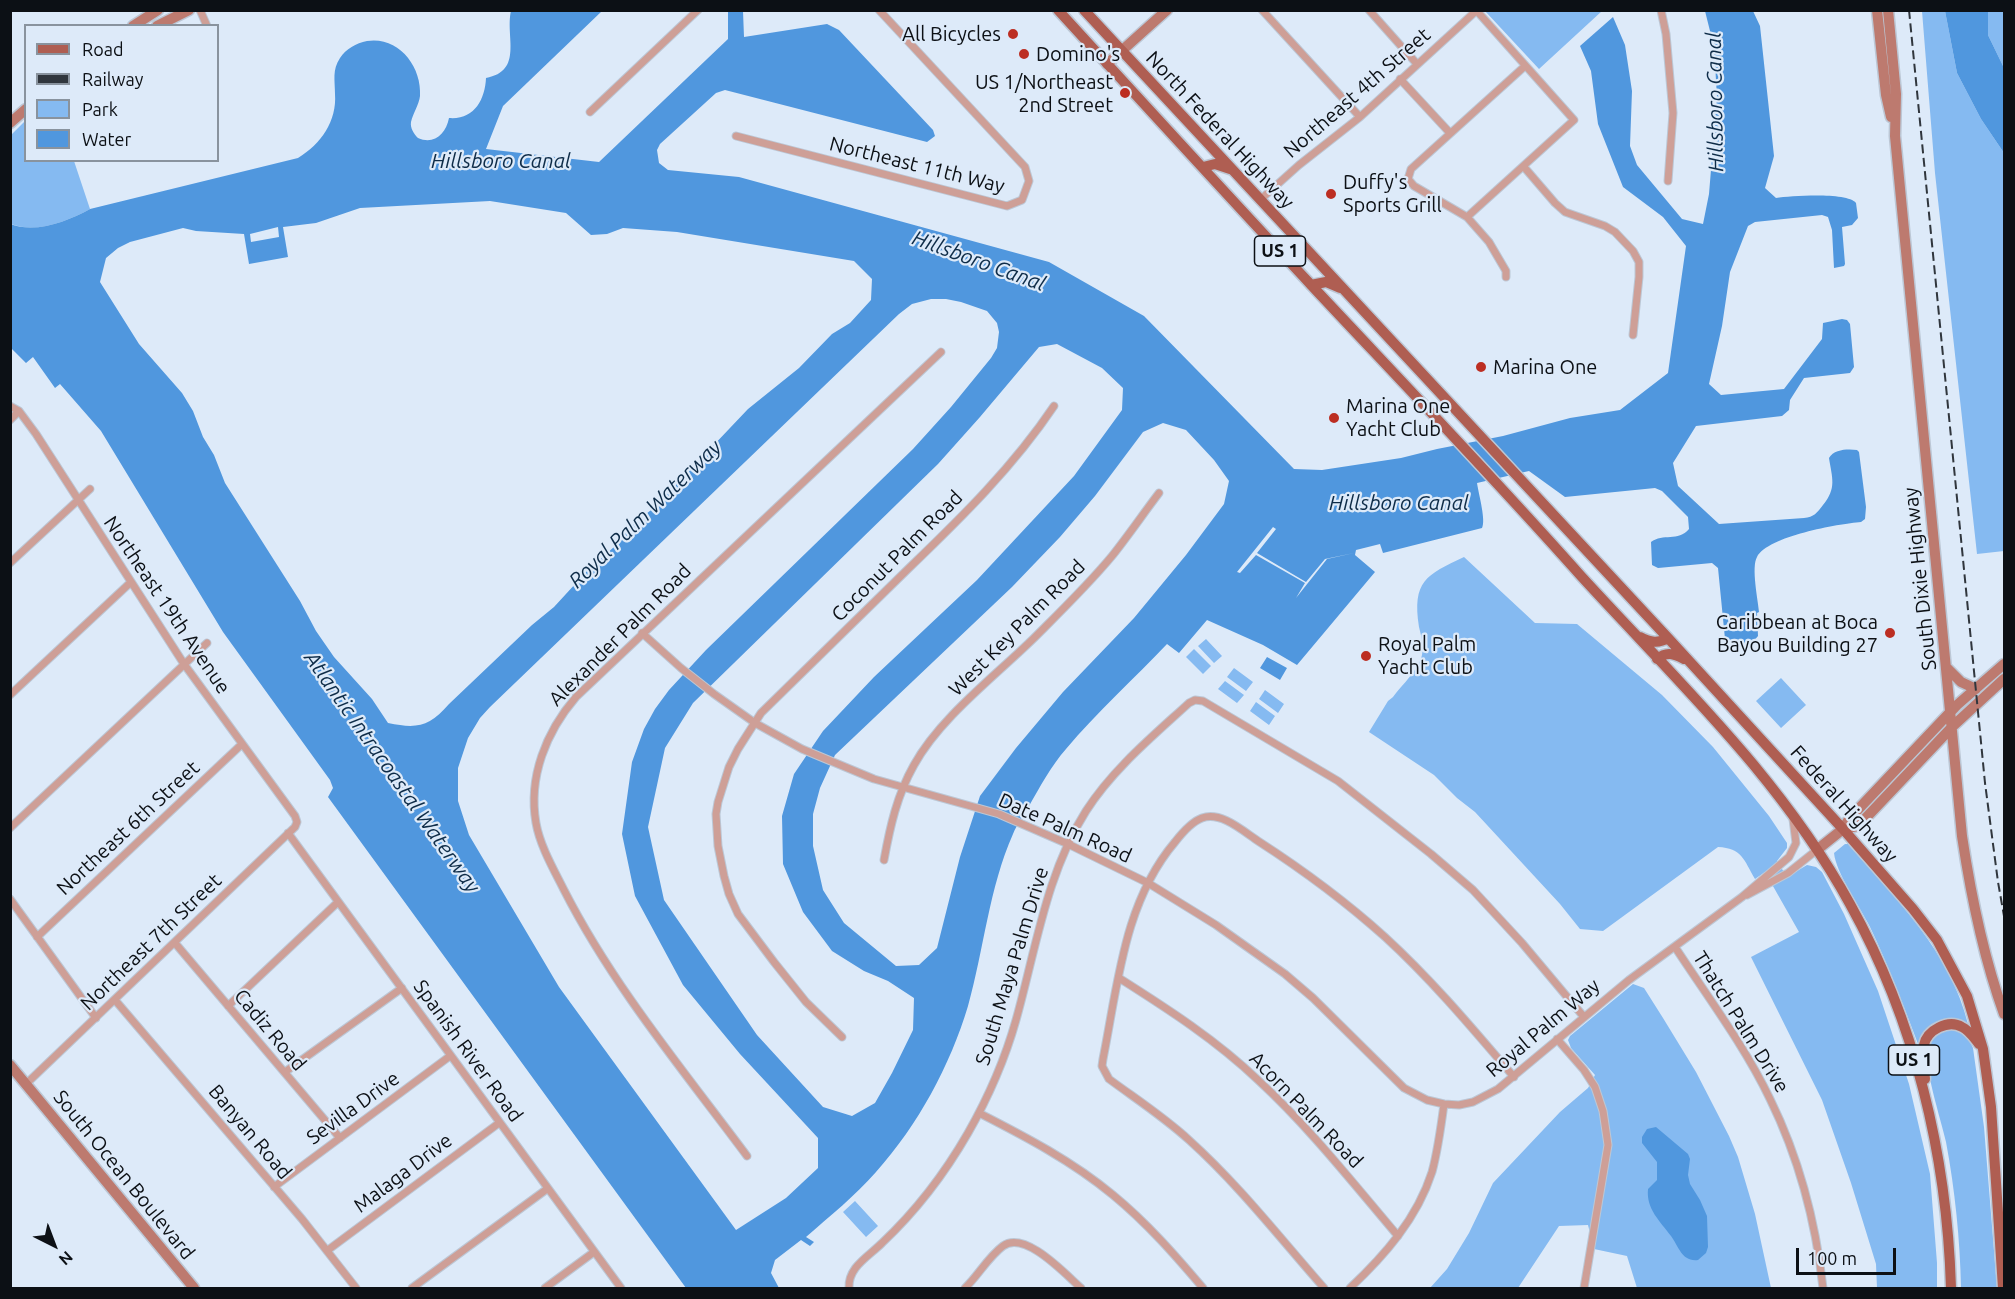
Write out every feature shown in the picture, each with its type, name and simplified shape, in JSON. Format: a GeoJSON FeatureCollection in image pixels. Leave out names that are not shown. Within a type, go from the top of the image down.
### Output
{"type":"FeatureCollection","features":[{"type":"Feature","properties":{"kind":"main road"},"geometry":{"type":"LineString","coordinates":[[136,24],[158,10]]}},
{"type":"Feature","properties":{"kind":"main road"},"geometry":{"type":"LineString","coordinates":[[161,24],[189,10]]}},
{"type":"Feature","properties":{"kind":"main road","name":"North Federal Highway"},"geometry":{"type":"LineString","coordinates":[[1058,10],[1311,285],[1455,437]]}},
{"type":"Feature","properties":{"kind":"main road","name":"North Federal Highway"},"geometry":{"type":"LineString","coordinates":[[1084,10],[1476,432]]}},
{"type":"Feature","properties":{"kind":"main road"},"geometry":{"type":"LineString","coordinates":[[1107,64],[1167,10]]}},
{"type":"Feature","properties":{"kind":"main road","name":"South Dixie Highway"},"geometry":{"type":"LineString","coordinates":[[1877,10],[1886,95],[1895,136],[1952,712],[1962,836],[1967,870],[1989,969],[2004,1014]]}},
{"type":"Feature","properties":{"kind":"main road","name":"South Dixie Highway"},"geometry":{"type":"LineString","coordinates":[[1888,10],[1896,94],[1895,136]]}},
{"type":"Feature","properties":{"kind":"main road"},"geometry":{"type":"LineString","coordinates":[[10,123],[24,111]]}},
{"type":"Feature","properties":{"kind":"main road"},"geometry":{"type":"LineString","coordinates":[[1203,167],[1215,164],[1233,171]]}},
{"type":"Feature","properties":{"kind":"main road"},"geometry":{"type":"LineString","coordinates":[[1287,259],[1306,268],[1320,264]]}},
{"type":"Feature","properties":{"kind":"main road"},"geometry":{"type":"LineString","coordinates":[[1311,285],[1326,282],[1343,289]]}},
{"type":"Feature","properties":{"kind":"main road","name":"Federal Highway"},"geometry":{"type":"LineString","coordinates":[[1476,432],[1843,830],[1913,909],[1937,940],[1967,996],[1983,1049],[1991,1107],[2003,1288]]}},
{"type":"Feature","properties":{"kind":"main road","name":"Federal Highway"},"geometry":{"type":"LineString","coordinates":[[1455,437],[1753,763],[1791,810],[1818,849],[1853,908],[1882,971],[1907,1037],[1927,1103],[1944,1196],[1951,1288]]}},
{"type":"Feature","properties":{"kind":"main road"},"geometry":{"type":"LineString","coordinates":[[1635,635],[1651,642],[1659,642],[1668,638]]}},
{"type":"Feature","properties":{"kind":"main road"},"geometry":{"type":"LineString","coordinates":[[1658,659],[1662,655],[1673,654],[1690,662]]}},
{"type":"Feature","properties":{"kind":"main road","name":"Royal Palm Way"},"geometry":{"type":"LineString","coordinates":[[1843,830],[1849,819],[1952,712],[2004,664]]}},
{"type":"Feature","properties":{"kind":"main road"},"geometry":{"type":"LineString","coordinates":[[1947,668],[1961,682],[1976,689]]}},
{"type":"Feature","properties":{"kind":"main road","name":"Royal Palm Way"},"geometry":{"type":"LineString","coordinates":[[1818,849],[1843,830],[1862,822],[1953,726],[2004,679]]}},
{"type":"Feature","properties":{"kind":"main road"},"geometry":{"type":"LineString","coordinates":[[1927,1103],[1923,1051],[1924,1042],[1930,1033],[1937,1028],[1955,1024],[1971,1034],[1983,1049]]}},
{"type":"Feature","properties":{"kind":"main road","name":"South Ocean Boulevard"},"geometry":{"type":"LineString","coordinates":[[10,1065],[194,1288]]}},
{"type":"Feature","properties":{"kind":"street"},"geometry":{"type":"LineString","coordinates":[[200,10],[206,24]]}},
{"type":"Feature","properties":{"kind":"street"},"geometry":{"type":"LineString","coordinates":[[590,112],[698,10]]}},
{"type":"Feature","properties":{"kind":"street","name":"Northeast 11th Way"},"geometry":{"type":"LineString","coordinates":[[736,136],[1006,206],[1022,200],[1029,181],[1026,167],[879,10]]}},
{"type":"Feature","properties":{"kind":"street"},"geometry":{"type":"LineString","coordinates":[[1262,10],[1360,117]]}},
{"type":"Feature","properties":{"kind":"street"},"geometry":{"type":"LineString","coordinates":[[1369,10],[1417,64]]}},
{"type":"Feature","properties":{"kind":"street"},"geometry":{"type":"LineString","coordinates":[[1661,10],[1666,34],[1673,113],[1668,181]]}},
{"type":"Feature","properties":{"kind":"street"},"geometry":{"type":"LineString","coordinates":[[1467,217],[1574,120],[1476,11]]}},
{"type":"Feature","properties":{"kind":"street","name":"Northeast 4th Street"},"geometry":{"type":"LineString","coordinates":[[1260,200],[1299,165],[1360,117],[1476,11]]}},
{"type":"Feature","properties":{"kind":"street"},"geometry":{"type":"LineString","coordinates":[[1506,277],[1506,271],[1489,242],[1467,217],[1414,186],[1408,178],[1410,170],[1525,66]]}},
{"type":"Feature","properties":{"kind":"street"},"geometry":{"type":"LineString","coordinates":[[1400,79],[1450,133]]}},
{"type":"Feature","properties":{"kind":"street"},"geometry":{"type":"LineString","coordinates":[[1524,167],[1565,212],[1605,226],[1615,232],[1633,251],[1639,262],[1633,335]]}},
{"type":"Feature","properties":{"kind":"street","name":"Alexander Palm Road"},"geometry":{"type":"LineString","coordinates":[[747,1156],[634,1006],[573,907],[536,825],[534,810],[536,779],[543,749],[557,722],[576,697],[941,352]]}},
{"type":"Feature","properties":{"kind":"street","name":"Northeast 19th Avenue"},"geometry":{"type":"LineString","coordinates":[[10,406],[19,411],[36,434],[184,664],[295,816],[297,822]]}},
{"type":"Feature","properties":{"kind":"street","name":"Coconut Palm Road"},"geometry":{"type":"LineString","coordinates":[[842,1037],[806,1002],[738,914],[726,885],[718,846],[716,814],[729,767],[761,713],[979,499],[1038,429],[1054,406]]}},
{"type":"Feature","properties":{"kind":"street"},"geometry":{"type":"LineString","coordinates":[[10,420],[19,411]]}},
{"type":"Feature","properties":{"kind":"street"},"geometry":{"type":"LineString","coordinates":[[10,563],[90,489]]}},
{"type":"Feature","properties":{"kind":"street","name":"West Key Palm Road"},"geometry":{"type":"LineString","coordinates":[[884,861],[890,827],[902,788],[934,735],[1091,579],[1159,493]]}},
{"type":"Feature","properties":{"kind":"street"},"geometry":{"type":"LineString","coordinates":[[10,695],[131,582]]}},
{"type":"Feature","properties":{"kind":"street","name":"Date Palm Road"},"geometry":{"type":"LineString","coordinates":[[642,633],[714,694],[755,723],[802,749],[874,780],[999,814],[1148,883],[1216,925],[1285,974],[1313,998],[1404,1088],[1427,1100],[1444,1104]]}},
{"type":"Feature","properties":{"kind":"street"},"geometry":{"type":"LineString","coordinates":[[10,828],[207,643]]}},
{"type":"Feature","properties":{"kind":"street","name":"South Maya Palm Drive"},"geometry":{"type":"LineString","coordinates":[[849,1288],[849,1279],[855,1268],[902,1223],[932,1187],[979,1113],[1007,1047],[1055,873],[1085,812],[1112,777],[1189,703],[1195,700],[1203,701],[1330,776],[1431,854],[1480,898],[1522,943],[1584,1017]]}},
{"type":"Feature","properties":{"kind":"street","name":"Northeast 6th Street"},"geometry":{"type":"LineString","coordinates":[[37,937],[242,744]]}},
{"type":"Feature","properties":{"kind":"street"},"geometry":{"type":"LineString","coordinates":[[1791,810],[1796,843],[1789,857],[1797,866]]}},
{"type":"Feature","properties":{"kind":"street"},"geometry":{"type":"LineString","coordinates":[[1324,1288],[1242,1193],[1210,1160],[1172,1126],[1109,1079],[1102,1066],[1131,921],[1148,883],[1170,848],[1189,827],[1202,818],[1219,818],[1280,855],[1316,880],[1385,938],[1453,1007],[1514,1077]]}},
{"type":"Feature","properties":{"kind":"street","name":"Northeast 7th Street"},"geometry":{"type":"LineString","coordinates":[[26,1084],[295,827],[297,822]]}},
{"type":"Feature","properties":{"kind":"street","name":"Spanish River Road"},"geometry":{"type":"LineString","coordinates":[[288,833],[621,1288]]}},
{"type":"Feature","properties":{"kind":"street","name":"Royal Palm Way"},"geometry":{"type":"LineString","coordinates":[[1742,897],[1767,885],[1818,849]]}},
{"type":"Feature","properties":{"kind":"street","name":"Royal Palm Way"},"geometry":{"type":"LineString","coordinates":[[1444,1104],[1466,1104],[1479,1100],[1498,1089],[1584,1017],[1742,897],[1789,857]]}},
{"type":"Feature","properties":{"kind":"street"},"geometry":{"type":"LineString","coordinates":[[10,899],[96,1018]]}},
{"type":"Feature","properties":{"kind":"street"},"geometry":{"type":"LineString","coordinates":[[228,1006],[338,902]]}},
{"type":"Feature","properties":{"kind":"street","name":"Cadiz Road"},"geometry":{"type":"LineString","coordinates":[[175,943],[340,1138]]}},
{"type":"Feature","properties":{"kind":"street","name":"Thatch Palm Drive"},"geometry":{"type":"LineString","coordinates":[[1675,946],[1730,1028],[1770,1098],[1803,1185],[1823,1288]]}},
{"type":"Feature","properties":{"kind":"street","name":"Acorn Palm Road"},"geometry":{"type":"LineString","coordinates":[[1119,978],[1208,1037],[1258,1080],[1304,1127],[1398,1236]]}},
{"type":"Feature","properties":{"kind":"street"},"geometry":{"type":"LineString","coordinates":[[285,1072],[402,988]]}},
{"type":"Feature","properties":{"kind":"street","name":"Banyan Road"},"geometry":{"type":"LineString","coordinates":[[115,1000],[328,1250],[356,1288]]}},
{"type":"Feature","properties":{"kind":"street"},"geometry":{"type":"LineString","coordinates":[[1557,1039],[1584,1070],[1595,1087],[1603,1111],[1608,1145],[1584,1288]]}},
{"type":"Feature","properties":{"kind":"street","name":"Sevilla Drive"},"geometry":{"type":"LineString","coordinates":[[274,1187],[450,1056]]}},
{"type":"Feature","properties":{"kind":"street"},"geometry":{"type":"LineString","coordinates":[[1350,1288],[1398,1236],[1422,1197],[1432,1172],[1444,1104]]}},
{"type":"Feature","properties":{"kind":"street"},"geometry":{"type":"LineString","coordinates":[[979,1113],[1050,1151],[1112,1194],[1149,1227],[1203,1288]]}},
{"type":"Feature","properties":{"kind":"street","name":"Malaga Drive"},"geometry":{"type":"LineString","coordinates":[[328,1250],[499,1123]]}},
{"type":"Feature","properties":{"kind":"street"},"geometry":{"type":"LineString","coordinates":[[412,1288],[547,1189]]}},
{"type":"Feature","properties":{"kind":"street"},"geometry":{"type":"LineString","coordinates":[[965,1288],[1003,1246],[1017,1242],[1030,1247],[1080,1288]]}},
{"type":"Feature","properties":{"kind":"street"},"geometry":{"type":"LineString","coordinates":[[545,1288],[594,1252]]}},
{"type":"Feature","properties":{"kind":"green space"},"geometry":{"type":"Polygon","coordinates":[[[1485,11],[1602,11],[1539,69],[1485,11]]]}},
{"type":"Feature","properties":{"kind":"green space"},"geometry":{"type":"Polygon","coordinates":[[[1922,11],[1945,11],[1957,73],[1981,119],[2004,153],[2004,551],[1977,554],[1935,173],[1922,11]]]}},
{"type":"Feature","properties":{"kind":"green space"},"geometry":{"type":"Polygon","coordinates":[[[1988,11],[2004,11],[2004,68],[1988,35],[1988,11]]]}},
{"type":"Feature","properties":{"kind":"green space"},"geometry":{"type":"Polygon","coordinates":[[[24,122],[24,162],[74,162],[90,209],[52,225],[31,228],[11,224],[11,135],[24,122]]]}},
{"type":"Feature","properties":{"kind":"green space"},"geometry":{"type":"Polygon","coordinates":[[[1464,557],[1535,623],[1577,624],[1662,695],[1713,747],[1769,816],[1787,843],[1787,848],[1777,861],[1787,877],[1807,865],[1816,867],[1822,872],[1844,914],[1878,991],[1909,1084],[1930,1174],[1937,1288],[1877,1288],[1876,1264],[1822,1100],[1751,957],[1799,932],[1765,872],[1755,879],[1741,856],[1732,850],[1718,847],[1603,931],[1580,929],[1560,904],[1475,812],[1434,775],[1369,732],[1388,701],[1410,677],[1423,652],[1417,612],[1420,589],[1431,575],[1464,557]]]}},
{"type":"Feature","properties":{"kind":"green space"},"geometry":{"type":"Polygon","coordinates":[[[1206,639],[1222,656],[1214,663],[1198,646],[1206,639]]]}},
{"type":"Feature","properties":{"kind":"green space"},"geometry":{"type":"Polygon","coordinates":[[[1194,649],[1211,666],[1203,674],[1186,657],[1194,649]]]}},
{"type":"Feature","properties":{"kind":"green space"},"geometry":{"type":"Polygon","coordinates":[[[1234,668],[1253,682],[1246,691],[1227,677],[1234,668]]]}},
{"type":"Feature","properties":{"kind":"green space"},"geometry":{"type":"Polygon","coordinates":[[[1781,678],[1806,705],[1781,728],[1756,701],[1781,678]]]}},
{"type":"Feature","properties":{"kind":"green space"},"geometry":{"type":"Polygon","coordinates":[[[1225,681],[1244,695],[1237,703],[1218,689],[1225,681]]]}},
{"type":"Feature","properties":{"kind":"green space"},"geometry":{"type":"Polygon","coordinates":[[[1265,690],[1284,704],[1278,713],[1259,699],[1265,690]]]}},
{"type":"Feature","properties":{"kind":"green space"},"geometry":{"type":"Polygon","coordinates":[[[1256,702],[1275,716],[1269,725],[1250,711],[1256,702]]]}},
{"type":"Feature","properties":{"kind":"green space"},"geometry":{"type":"Polygon","coordinates":[[[1848,844],[1902,906],[1935,949],[1960,998],[1968,1024],[1950,1021],[1938,1023],[1928,1030],[1918,1044],[1877,941],[1836,861],[1834,853],[1848,844]]]}},
{"type":"Feature","properties":{"kind":"green space"},"geometry":{"type":"Polygon","coordinates":[[[1633,984],[1644,988],[1663,1018],[1696,1072],[1729,1136],[1738,1157],[1755,1214],[1771,1288],[1637,1288],[1627,1256],[1594,1249],[1588,1225],[1559,1226],[1518,1288],[1430,1288],[1447,1269],[1469,1233],[1493,1183],[1560,1112],[1588,1088],[1595,1075],[1571,1048],[1568,1040],[1570,1036],[1633,984]]]}},
{"type":"Feature","properties":{"kind":"green space"},"geometry":{"type":"Polygon","coordinates":[[[1949,1027],[1964,1034],[1973,1048],[1984,1127],[1997,1288],[1961,1288],[1952,1178],[1930,1077],[1927,1052],[1931,1037],[1949,1027]]]}},
{"type":"Feature","properties":{"kind":"green space"},"geometry":{"type":"Polygon","coordinates":[[[855,1201],[878,1226],[866,1237],[843,1212],[855,1201]]]}},
{"type":"Feature","properties":{"kind":"water"},"geometry":{"type":"Polygon","coordinates":[[[511,11],[602,11],[503,106],[486,149],[599,162],[728,39],[728,11],[743,11],[744,37],[827,24],[839,30],[933,130],[935,136],[927,142],[725,90],[716,93],[660,144],[657,150],[659,163],[668,170],[739,177],[1049,262],[1144,316],[1294,469],[1322,470],[1401,458],[1503,436],[1570,418],[1620,410],[1668,373],[1686,246],[1663,217],[1623,187],[1598,124],[1591,71],[1580,46],[1613,17],[1625,45],[1632,91],[1630,146],[1637,165],[1682,219],[1703,224],[1709,194],[1717,97],[1714,47],[1705,11],[1753,11],[1760,26],[1774,156],[1765,188],[1776,198],[1842,197],[1856,203],[1858,218],[1852,225],[1842,227],[1845,264],[1834,268],[1832,230],[1828,217],[1822,215],[1755,222],[1748,226],[1730,272],[1722,326],[1709,384],[1721,395],[1784,389],[1822,339],[1823,323],[1842,319],[1847,320],[1850,324],[1854,367],[1850,373],[1804,378],[1790,400],[1789,410],[1782,416],[1696,426],[1673,463],[1678,486],[1719,524],[1813,516],[1827,499],[1832,488],[1829,458],[1831,455],[1838,451],[1857,450],[1866,507],[1865,519],[1861,522],[1805,532],[1775,543],[1764,550],[1755,562],[1759,612],[1757,613],[1758,636],[1752,643],[1732,645],[1725,639],[1718,568],[1712,563],[1658,568],[1652,565],[1651,542],[1680,535],[1689,529],[1688,517],[1662,491],[1655,488],[1565,497],[1529,471],[1477,483],[1483,514],[1482,528],[1383,553],[1380,544],[1356,550],[1355,555],[1375,572],[1297,665],[1263,645],[1207,620],[1179,653],[1167,644],[1090,722],[1061,756],[1016,827],[998,876],[974,984],[961,1028],[931,1094],[906,1135],[860,1189],[806,1237],[814,1242],[810,1246],[801,1240],[775,1260],[771,1273],[779,1288],[686,1288],[328,797],[333,788],[330,780],[223,632],[101,431],[60,384],[55,388],[33,357],[26,363],[11,348],[10,224],[30,228],[52,225],[90,209],[298,158],[314,146],[330,122],[335,104],[337,62],[352,47],[367,41],[389,43],[406,55],[417,74],[420,85],[420,96],[411,122],[412,129],[418,138],[434,139],[445,129],[449,118],[465,116],[476,107],[483,94],[486,78],[498,74],[505,68],[510,51],[511,11]],[[490,201],[360,208],[316,223],[283,227],[288,257],[249,264],[244,234],[183,228],[130,242],[106,258],[100,282],[139,344],[182,393],[193,411],[225,483],[334,657],[372,699],[388,723],[415,726],[429,722],[442,712],[532,625],[554,607],[588,570],[614,547],[633,524],[655,507],[748,409],[799,368],[832,334],[850,323],[871,300],[872,279],[854,261],[677,232],[623,228],[607,234],[591,235],[566,213],[490,201]],[[278,227],[250,234],[251,242],[279,237],[278,227]],[[931,299],[912,304],[490,707],[468,738],[458,768],[458,801],[469,835],[559,987],[736,1230],[786,1198],[818,1168],[818,1138],[740,1054],[683,985],[635,896],[622,834],[632,762],[644,729],[669,690],[706,650],[913,449],[951,407],[997,348],[999,332],[997,323],[987,311],[961,302],[931,299]],[[1057,344],[1039,347],[938,464],[693,703],[665,748],[648,827],[664,900],[757,1035],[823,1107],[852,1116],[875,1103],[892,1073],[913,1030],[914,998],[888,981],[864,971],[832,951],[803,912],[783,864],[782,816],[794,774],[823,731],[874,677],[977,580],[1074,476],[1122,410],[1123,388],[1102,368],[1057,344]],[[1163,423],[1143,432],[1095,496],[1060,537],[1012,587],[835,755],[820,788],[813,814],[813,846],[823,890],[844,923],[896,966],[919,965],[937,948],[960,857],[980,796],[1016,748],[1063,692],[1134,618],[1224,504],[1229,481],[1214,460],[1186,430],[1163,423]]]}},
{"type":"Feature","properties":{"kind":"water"},"geometry":{"type":"Polygon","coordinates":[[[1945,11],[1988,11],[1988,35],[2004,68],[2004,153],[1981,119],[1957,73],[1945,11]]]}},
{"type":"Feature","properties":{"kind":"water"},"geometry":{"type":"Polygon","coordinates":[[[1267,657],[1287,668],[1280,680],[1260,668],[1267,657]]]}},
{"type":"Feature","properties":{"kind":"water"},"geometry":{"type":"Polygon","coordinates":[[[1656,1127],[1688,1154],[1690,1159],[1688,1175],[1690,1184],[1707,1216],[1708,1247],[1706,1253],[1698,1260],[1688,1259],[1682,1253],[1649,1203],[1648,1189],[1657,1180],[1657,1162],[1642,1143],[1642,1137],[1647,1129],[1656,1127]]]}},
{"type":"Feature","properties":{"kind":"pier"},"geometry":{"type":"Polygon","coordinates":[[[1273,527],[1276,529],[1257,553],[1306,582],[1325,559],[1354,553],[1327,559],[1296,598],[1305,583],[1256,555],[1240,573],[1237,572],[1273,527]]]}},
{"type":"Feature","properties":{"kind":"railway"},"geometry":{"type":"LineString","coordinates":[[1909,10],[1985,783],[2004,916]]}},
{"type":"Feature","properties":{"kind":"place","name":"All Bicycles"},"geometry":{"type":"Point","coordinates":[1013,34]}},
{"type":"Feature","properties":{"kind":"place","name":"Domino's"},"geometry":{"type":"Point","coordinates":[1024,54]}},
{"type":"Feature","properties":{"kind":"place","name":"US 1/Northeast 2nd Street"},"geometry":{"type":"Point","coordinates":[1125,93]}},
{"type":"Feature","properties":{"kind":"place","name":"Duffy's Sports Grill"},"geometry":{"type":"Point","coordinates":[1331,194]}},
{"type":"Feature","properties":{"kind":"place","name":"Marina One"},"geometry":{"type":"Point","coordinates":[1481,367]}},
{"type":"Feature","properties":{"kind":"place","name":"Marina One Yacht Club"},"geometry":{"type":"Point","coordinates":[1334,418]}},
{"type":"Feature","properties":{"kind":"place","name":"Caribbean at Boca Bayou Building 27"},"geometry":{"type":"Point","coordinates":[1890,633]}},
{"type":"Feature","properties":{"kind":"place","name":"Royal Palm Yacht Club"},"geometry":{"type":"Point","coordinates":[1366,656]}},
{"type":"Feature","properties":{"kind":"water label","name":"Hillsboro Canal"},"geometry":{"type":"Point","coordinates":[1715,102]}},
{"type":"Feature","properties":{"kind":"water label","name":"Hillsboro Canal"},"geometry":{"type":"Point","coordinates":[501,161]}},
{"type":"Feature","properties":{"kind":"water label","name":"Hillsboro Canal"},"geometry":{"type":"Point","coordinates":[979,261]}},
{"type":"Feature","properties":{"kind":"water label","name":"Hillsboro Canal"},"geometry":{"type":"Point","coordinates":[1399,503]}},
{"type":"Feature","properties":{"kind":"water label","name":"Royal Palm Waterway"},"geometry":{"type":"Point","coordinates":[645,514]}},
{"type":"Feature","properties":{"kind":"water label","name":"Atlantic Intracoastal Waterway"},"geometry":{"type":"Point","coordinates":[392,772]}}]}
